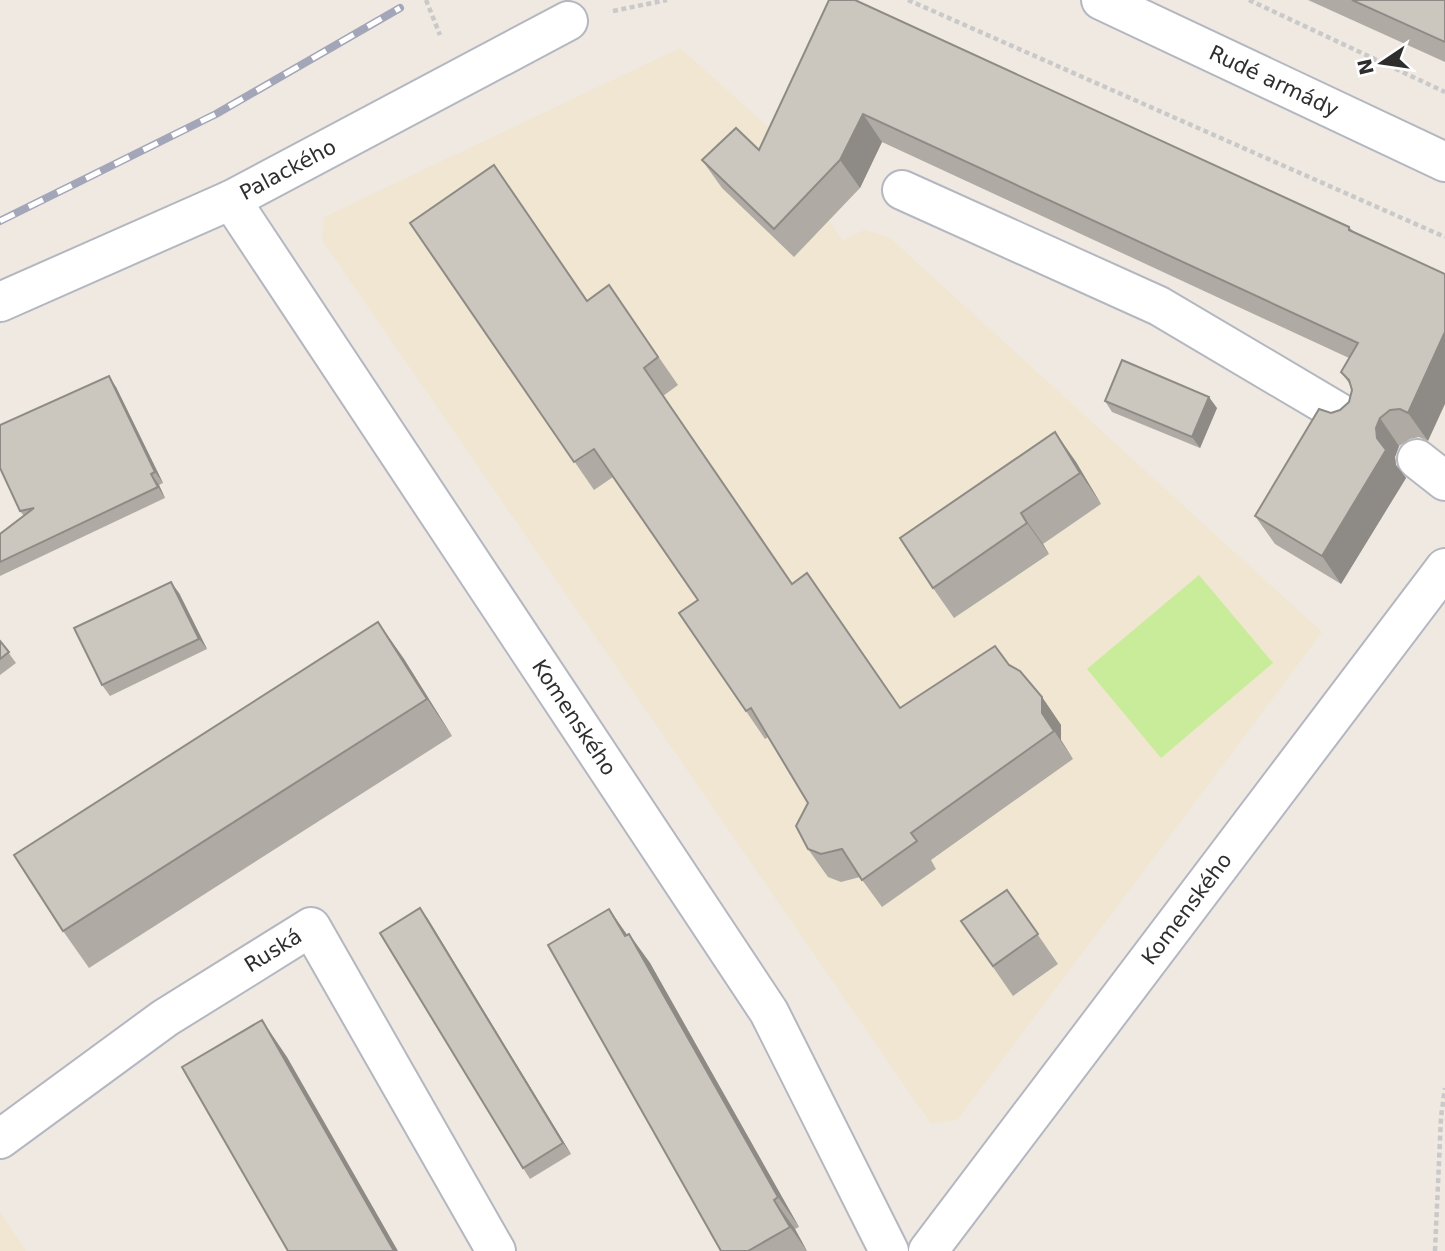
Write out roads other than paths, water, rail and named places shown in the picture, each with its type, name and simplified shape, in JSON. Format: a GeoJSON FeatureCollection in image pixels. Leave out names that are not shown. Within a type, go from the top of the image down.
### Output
{"type":"FeatureCollection","features":[{"type":"Feature","properties":{"kind":"street","name":"Rudé armády"},"geometry":{"type":"LineString","coordinates":[[1101,0],[1445,162]]}},
{"type":"Feature","properties":{"kind":"street","name":"Palackého"},"geometry":{"type":"LineString","coordinates":[[0,302],[231,200],[568,21]]}},
{"type":"Feature","properties":{"kind":"street"},"geometry":{"type":"LineString","coordinates":[[902,190],[1160,306],[1350,419]]}},
{"type":"Feature","properties":{"kind":"street","name":"Komenského"},"geometry":{"type":"LineString","coordinates":[[231,200],[769,1012],[890,1251]]}},
{"type":"Feature","properties":{"kind":"street","name":"Komenského"},"geometry":{"type":"LineString","coordinates":[[928,1251],[1445,568]]}},
{"type":"Feature","properties":{"kind":"street","name":"Ruská"},"geometry":{"type":"LineString","coordinates":[[0,1139],[165,1018],[310,927],[496,1251]]}},
{"type":"Feature","properties":{"kind":"railway"},"geometry":{"type":"LineString","coordinates":[[0,221],[216,114],[400,8]]}}]}
